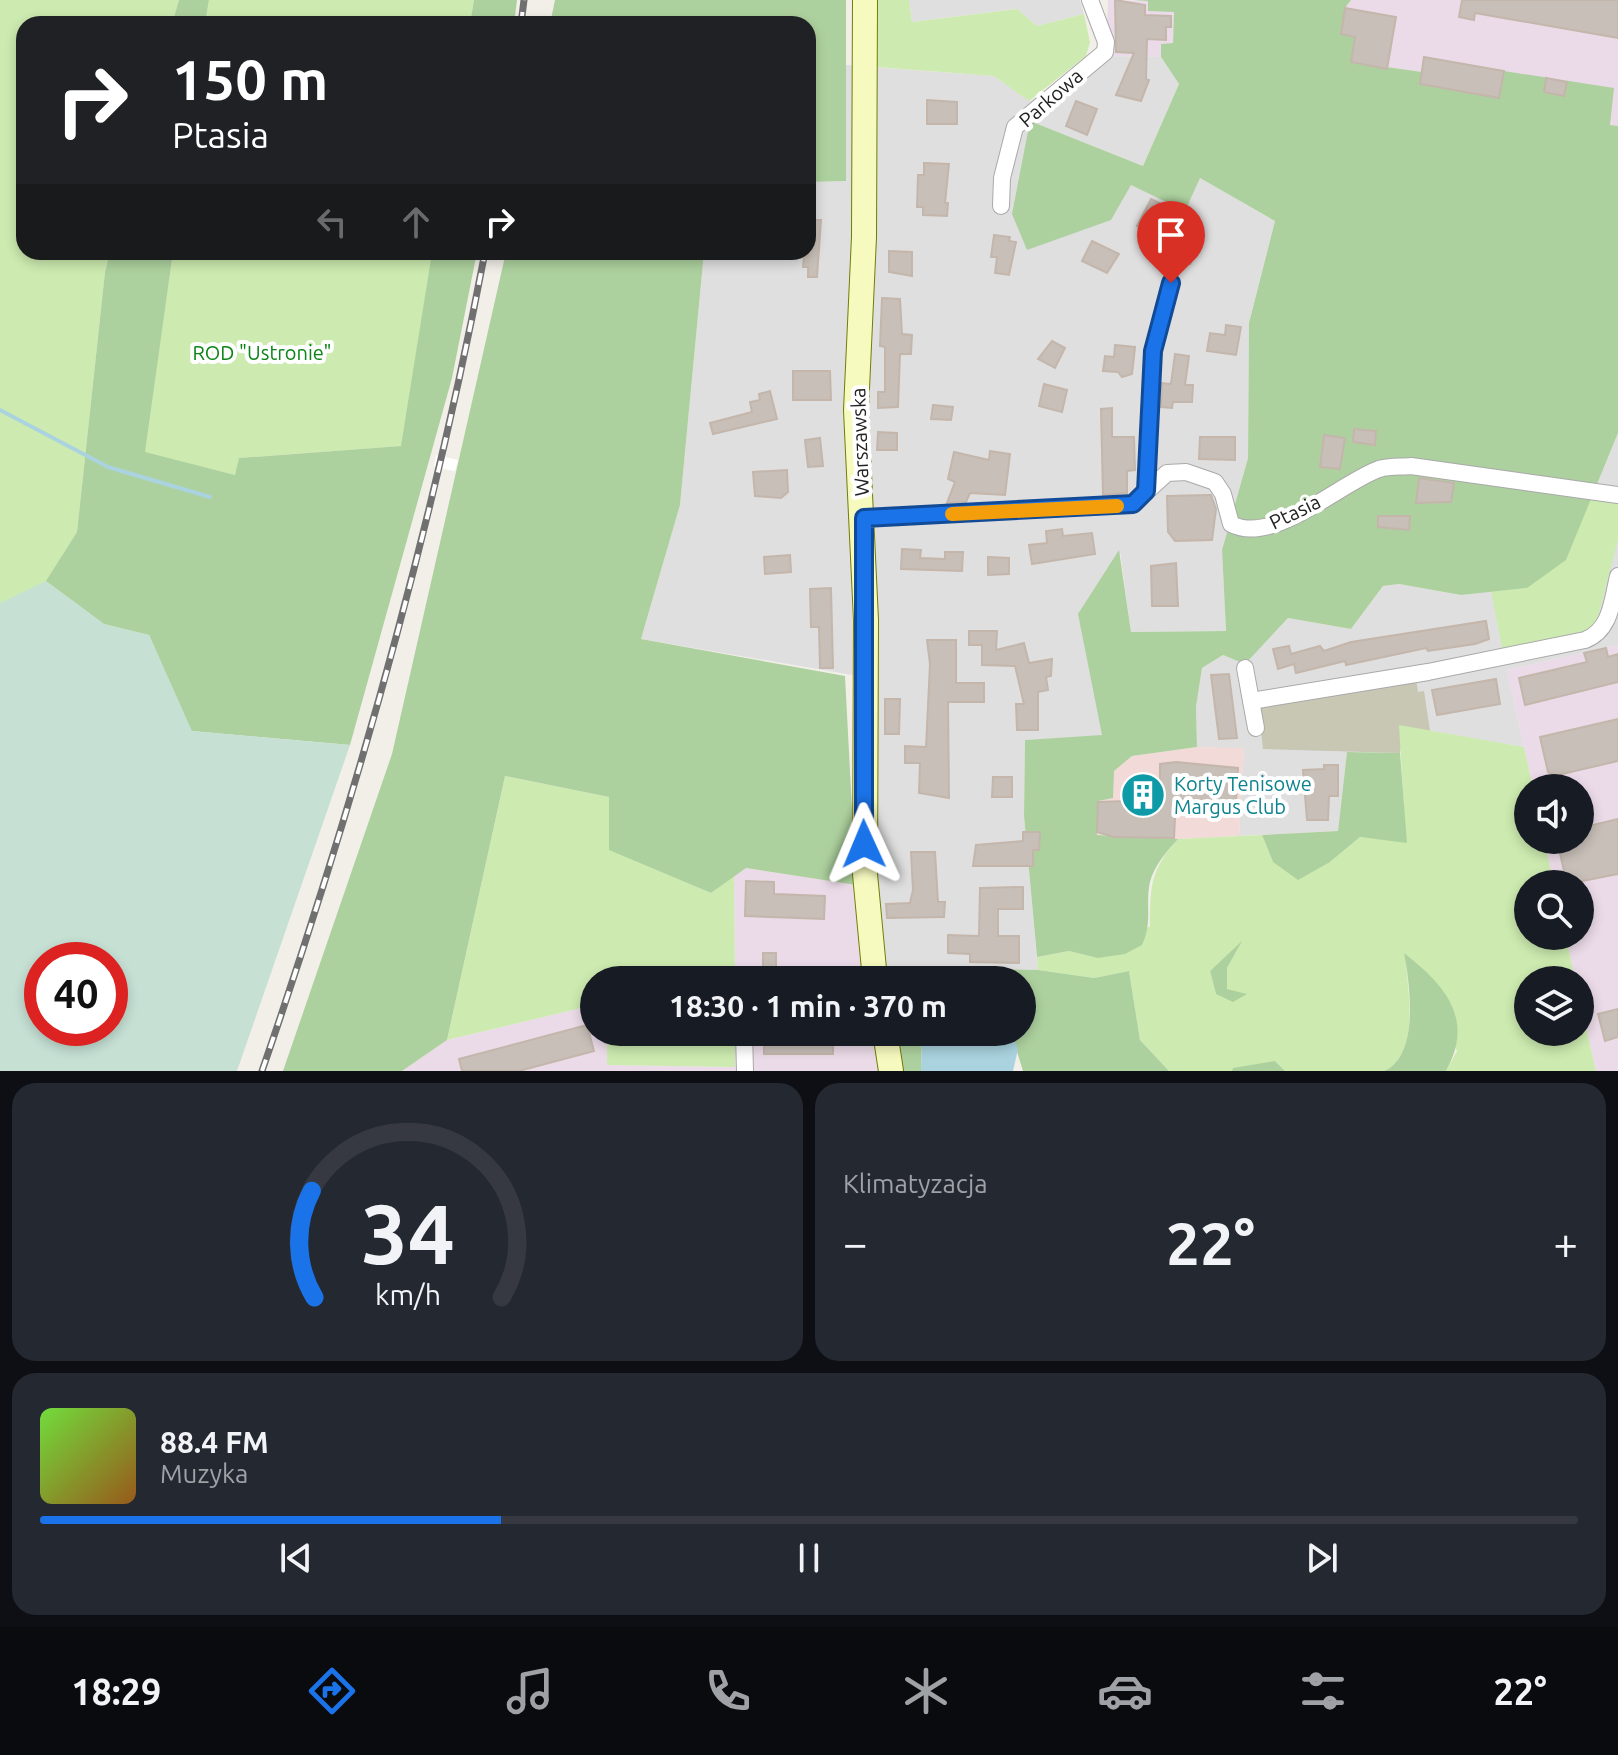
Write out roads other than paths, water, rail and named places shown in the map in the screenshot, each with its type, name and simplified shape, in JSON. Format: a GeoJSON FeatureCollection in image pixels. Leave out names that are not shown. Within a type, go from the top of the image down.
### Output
{"type":"FeatureCollection","features":[{"type":"Feature","properties":{"kind":"street","name":"Warszawska"},"geometry":{"type":"LineString","coordinates":[[865,0],[864,237],[856,410],[864,518],[865,859],[874,966]]}},
{"type":"Feature","properties":{"kind":"street","name":"Parkowa"},"geometry":{"type":"LineString","coordinates":[[1001,206],[1002,178],[1015,127],[1105,52],[1106,42],[1090,0]]}},
{"type":"Feature","properties":{"kind":"street"},"geometry":{"type":"LineString","coordinates":[[1146,491],[1153,351],[1171,283]]}},
{"type":"Feature","properties":{"kind":"street","name":"Ptasia"},"geometry":{"type":"LineString","coordinates":[[864,518],[1133,504],[1167,473],[1203,476],[1215,482],[1223,494],[1231,524],[1240,529],[1263,529],[1291,517],[1381,468],[1411,466],[1618,495]]}},
{"type":"Feature","properties":{"kind":"street"},"geometry":{"type":"LineString","coordinates":[[1251,701],[1474,664],[1585,640],[1595,636],[1606,623],[1618,576]]}},
{"type":"Feature","properties":{"kind":"street"},"geometry":{"type":"LineString","coordinates":[[1245,668],[1256,728]]}},
{"type":"Feature","properties":{"kind":"street"},"geometry":{"type":"LineString","coordinates":[[744,1046],[745,1071]]}},
{"type":"Feature","properties":{"kind":"street"},"geometry":{"type":"LineString","coordinates":[[887,1046],[891,1071]]}},
{"type":"Feature","properties":{"kind":"water"},"geometry":{"type":"Polygon","coordinates":[[[922,1046],[1017,1046],[1018,1049],[1013,1071],[921,1071],[922,1046]]]}},
{"type":"Feature","properties":{"kind":"waterway"},"geometry":{"type":"LineString","coordinates":[[0,410],[108,467],[210,497]]}},
{"type":"Feature","properties":{"kind":"railway"},"geometry":{"type":"LineString","coordinates":[[522,16],[524,0]]}},
{"type":"Feature","properties":{"kind":"railway"},"geometry":{"type":"LineString","coordinates":[[262,1071],[329,869],[416,563],[483,260]]}},
{"type":"Feature","properties":{"kind":"place","name":"Korty Tenisowe Margus Club"},"geometry":{"type":"Point","coordinates":[1143,795]}},
{"type":"Feature","properties":{"kind":"park label","name":"ROD \"Ustronie\""},"geometry":{"type":"Point","coordinates":[262,353]}}]}
